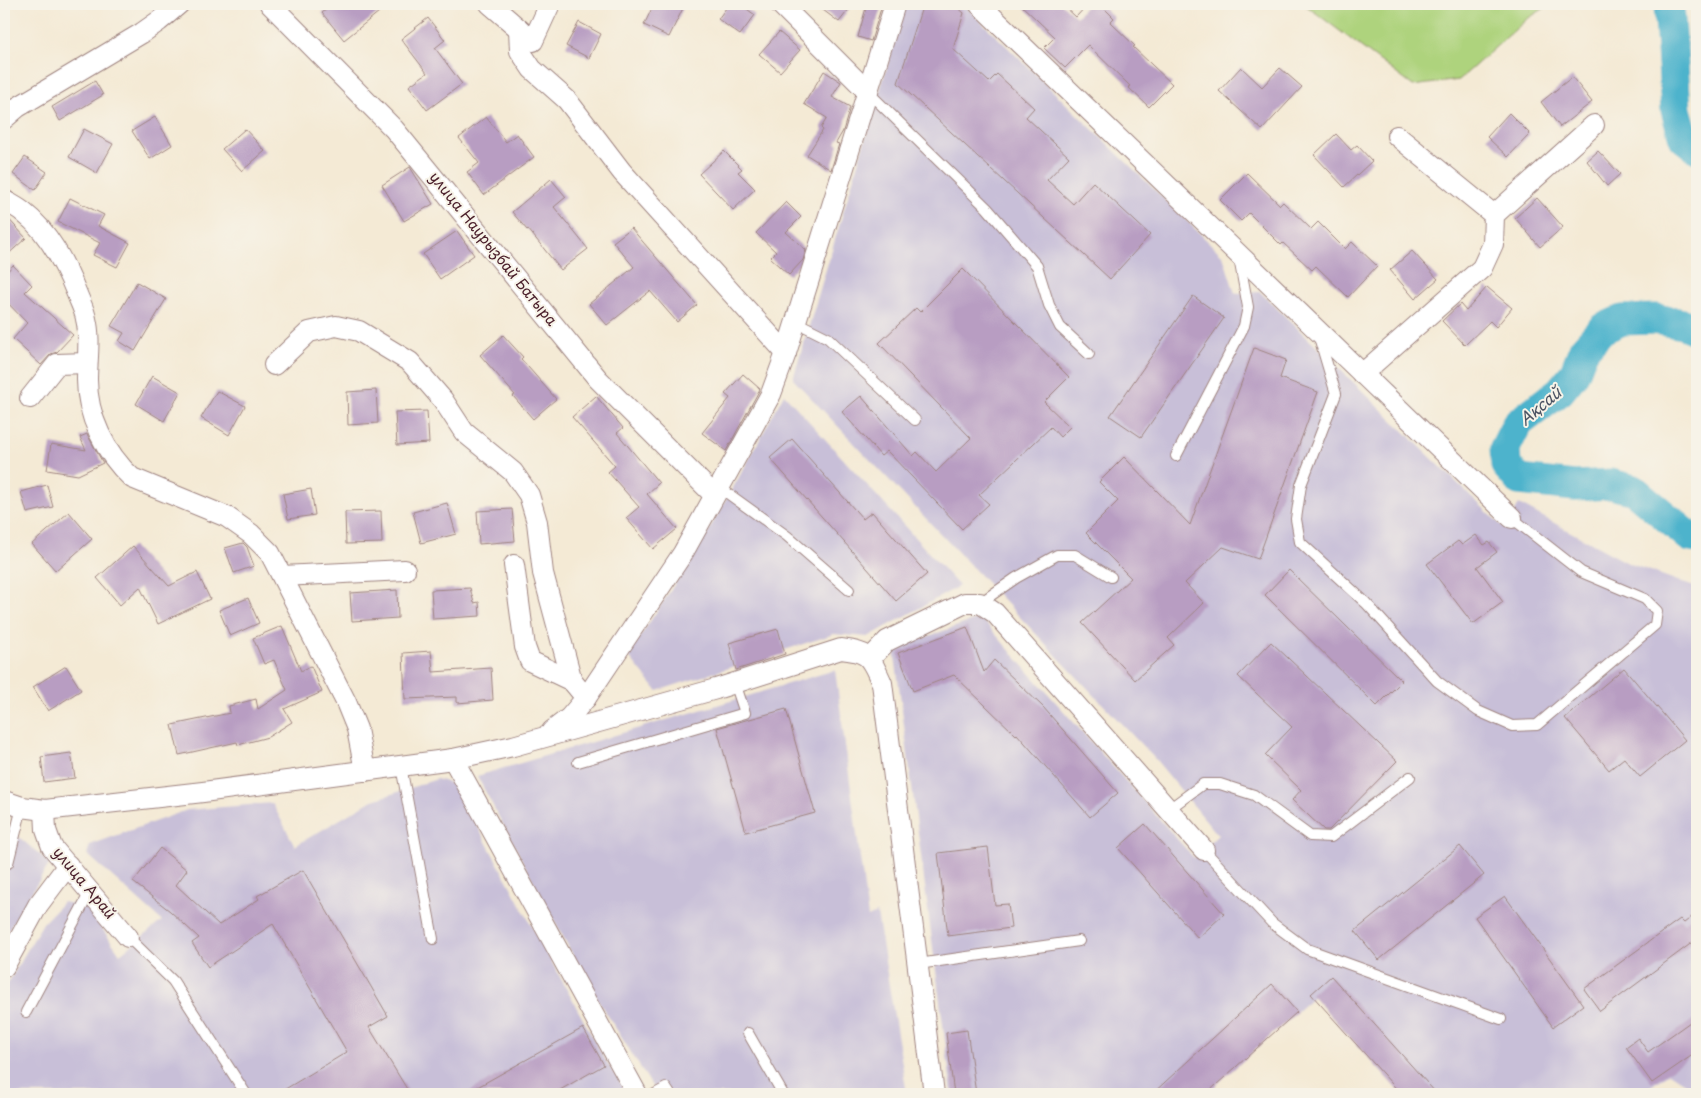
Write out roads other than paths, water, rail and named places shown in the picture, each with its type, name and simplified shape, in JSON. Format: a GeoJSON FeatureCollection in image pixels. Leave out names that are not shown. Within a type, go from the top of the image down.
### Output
{"type":"FeatureCollection","features":[{"type":"Feature","properties":{"kind":"street"},"geometry":{"type":"LineString","coordinates":[[4,119],[18,107],[159,22],[179,4]]}},
{"type":"Feature","properties":{"kind":"street","name":"улица Наурызбай Батыра"},"geometry":{"type":"LineString","coordinates":[[270,4],[394,129],[598,379],[717,491]]}},
{"type":"Feature","properties":{"kind":"street"},"geometry":{"type":"LineString","coordinates":[[490,4],[533,41],[550,4]]}},
{"type":"Feature","properties":{"kind":"street"},"geometry":{"type":"LineString","coordinates":[[780,4],[868,92]]}},
{"type":"Feature","properties":{"kind":"street"},"geometry":{"type":"LineString","coordinates":[[545,736],[569,718],[586,698],[683,553],[771,394],[796,322],[895,4]]}},
{"type":"Feature","properties":{"kind":"street"},"geometry":{"type":"LineString","coordinates":[[979,4],[1512,518]]}},
{"type":"Feature","properties":{"kind":"street"},"geometry":{"type":"LineString","coordinates":[[519,29],[520,51],[532,69],[567,100],[622,172],[786,353]]}},
{"type":"Feature","properties":{"kind":"street"},"geometry":{"type":"LineString","coordinates":[[1362,374],[1482,268],[1493,244],[1494,215],[1594,125]]}},
{"type":"Feature","properties":{"kind":"street"},"geometry":{"type":"LineString","coordinates":[[1397,136],[1494,215]]}},
{"type":"Feature","properties":{"kind":"street"},"geometry":{"type":"LineString","coordinates":[[4,200],[23,212],[40,228],[66,266],[86,318],[89,404],[98,431],[119,466],[132,478],[227,517],[251,534],[270,553],[346,702],[357,729],[365,771]]}},
{"type":"Feature","properties":{"kind":"street"},"geometry":{"type":"LineString","coordinates":[[274,365],[309,332],[336,326],[359,331],[410,362],[443,400],[464,432],[513,472],[529,495],[537,522],[543,573],[572,681],[586,698]]}},
{"type":"Feature","properties":{"kind":"street"},"geometry":{"type":"LineString","coordinates":[[30,398],[57,364],[87,363]]}},
{"type":"Feature","properties":{"kind":"street"},"geometry":{"type":"LineString","coordinates":[[514,565],[525,647],[530,661],[572,681]]}},
{"type":"Feature","properties":{"kind":"street"},"geometry":{"type":"LineString","coordinates":[[282,576],[405,570]]}},
{"type":"Feature","properties":{"kind":"street"},"geometry":{"type":"LineString","coordinates":[[870,659],[887,641],[965,603],[980,603],[995,613],[1204,850]]}},
{"type":"Feature","properties":{"kind":"street"},"geometry":{"type":"LineString","coordinates":[[13,804],[46,810],[452,760],[514,746],[735,683],[841,649],[858,651],[870,659],[882,683],[934,1094]]}},
{"type":"Feature","properties":{"kind":"street"},"geometry":{"type":"LineString","coordinates":[[452,760],[637,1094]]}},
{"type":"Feature","properties":{"kind":"street","name":"улица Арай"},"geometry":{"type":"LineString","coordinates":[[46,810],[46,830],[52,847],[128,937]]}},
{"type":"Feature","properties":{"kind":"street"},"geometry":{"type":"LineString","coordinates":[[4,967],[38,905],[68,866]]}},
{"type":"Feature","properties":{"kind":"lane"},"geometry":{"type":"LineString","coordinates":[[868,92],[987,208],[1037,266],[1049,305],[1060,327],[1089,354]]}},
{"type":"Feature","properties":{"kind":"lane"},"geometry":{"type":"LineString","coordinates":[[1176,456],[1244,326],[1248,307],[1238,254]]}},
{"type":"Feature","properties":{"kind":"lane"},"geometry":{"type":"LineString","coordinates":[[796,322],[828,338],[915,420]]}},
{"type":"Feature","properties":{"kind":"lane"},"geometry":{"type":"LineString","coordinates":[[1317,330],[1336,394],[1302,485],[1296,519],[1300,542],[1366,603],[1437,681],[1478,711],[1512,726],[1537,725],[1655,625],[1657,611],[1645,599],[1581,572],[1512,518]]}},
{"type":"Feature","properties":{"kind":"lane"},"geometry":{"type":"LineString","coordinates":[[717,491],[787,536],[849,590]]}},
{"type":"Feature","properties":{"kind":"lane"},"geometry":{"type":"LineString","coordinates":[[980,603],[1016,578],[1057,555],[1075,555],[1111,577]]}},
{"type":"Feature","properties":{"kind":"lane"},"geometry":{"type":"LineString","coordinates":[[578,762],[745,713],[735,683]]}},
{"type":"Feature","properties":{"kind":"lane"},"geometry":{"type":"LineString","coordinates":[[401,766],[433,939]]}},
{"type":"Feature","properties":{"kind":"lane"},"geometry":{"type":"LineString","coordinates":[[1169,809],[1203,784],[1220,784],[1254,795],[1310,836],[1331,837],[1410,777]]}},
{"type":"Feature","properties":{"kind":"lane"},"geometry":{"type":"LineString","coordinates":[[8,862],[13,804]]}},
{"type":"Feature","properties":{"kind":"lane"},"geometry":{"type":"LineString","coordinates":[[1204,850],[1272,923],[1308,949],[1502,1019]]}},
{"type":"Feature","properties":{"kind":"lane"},"geometry":{"type":"LineString","coordinates":[[26,1012],[90,892]]}},
{"type":"Feature","properties":{"kind":"lane"},"geometry":{"type":"LineString","coordinates":[[128,937],[173,981],[246,1094]]}},
{"type":"Feature","properties":{"kind":"lane"},"geometry":{"type":"LineString","coordinates":[[918,964],[1078,941]]}},
{"type":"Feature","properties":{"kind":"lane"},"geometry":{"type":"LineString","coordinates":[[748,1033],[784,1094]]}},
{"type":"Feature","properties":{"kind":"lane"},"geometry":{"type":"LineString","coordinates":[[655,1094],[666,1088],[670,1094]]}},
{"type":"Feature","properties":{"kind":"waterway","name":"Ақсай"},"geometry":{"type":"LineString","coordinates":[[1669,4],[1676,110],[1684,138],[1697,148]]}},
{"type":"Feature","properties":{"kind":"waterway","name":"Ақсай"},"geometry":{"type":"LineString","coordinates":[[1697,330],[1683,324],[1656,319],[1622,320],[1602,329],[1584,349],[1574,374],[1560,391],[1517,424],[1505,448],[1506,465],[1519,480],[1575,486],[1611,484],[1634,490],[1690,537],[1697,538]]}}]}
